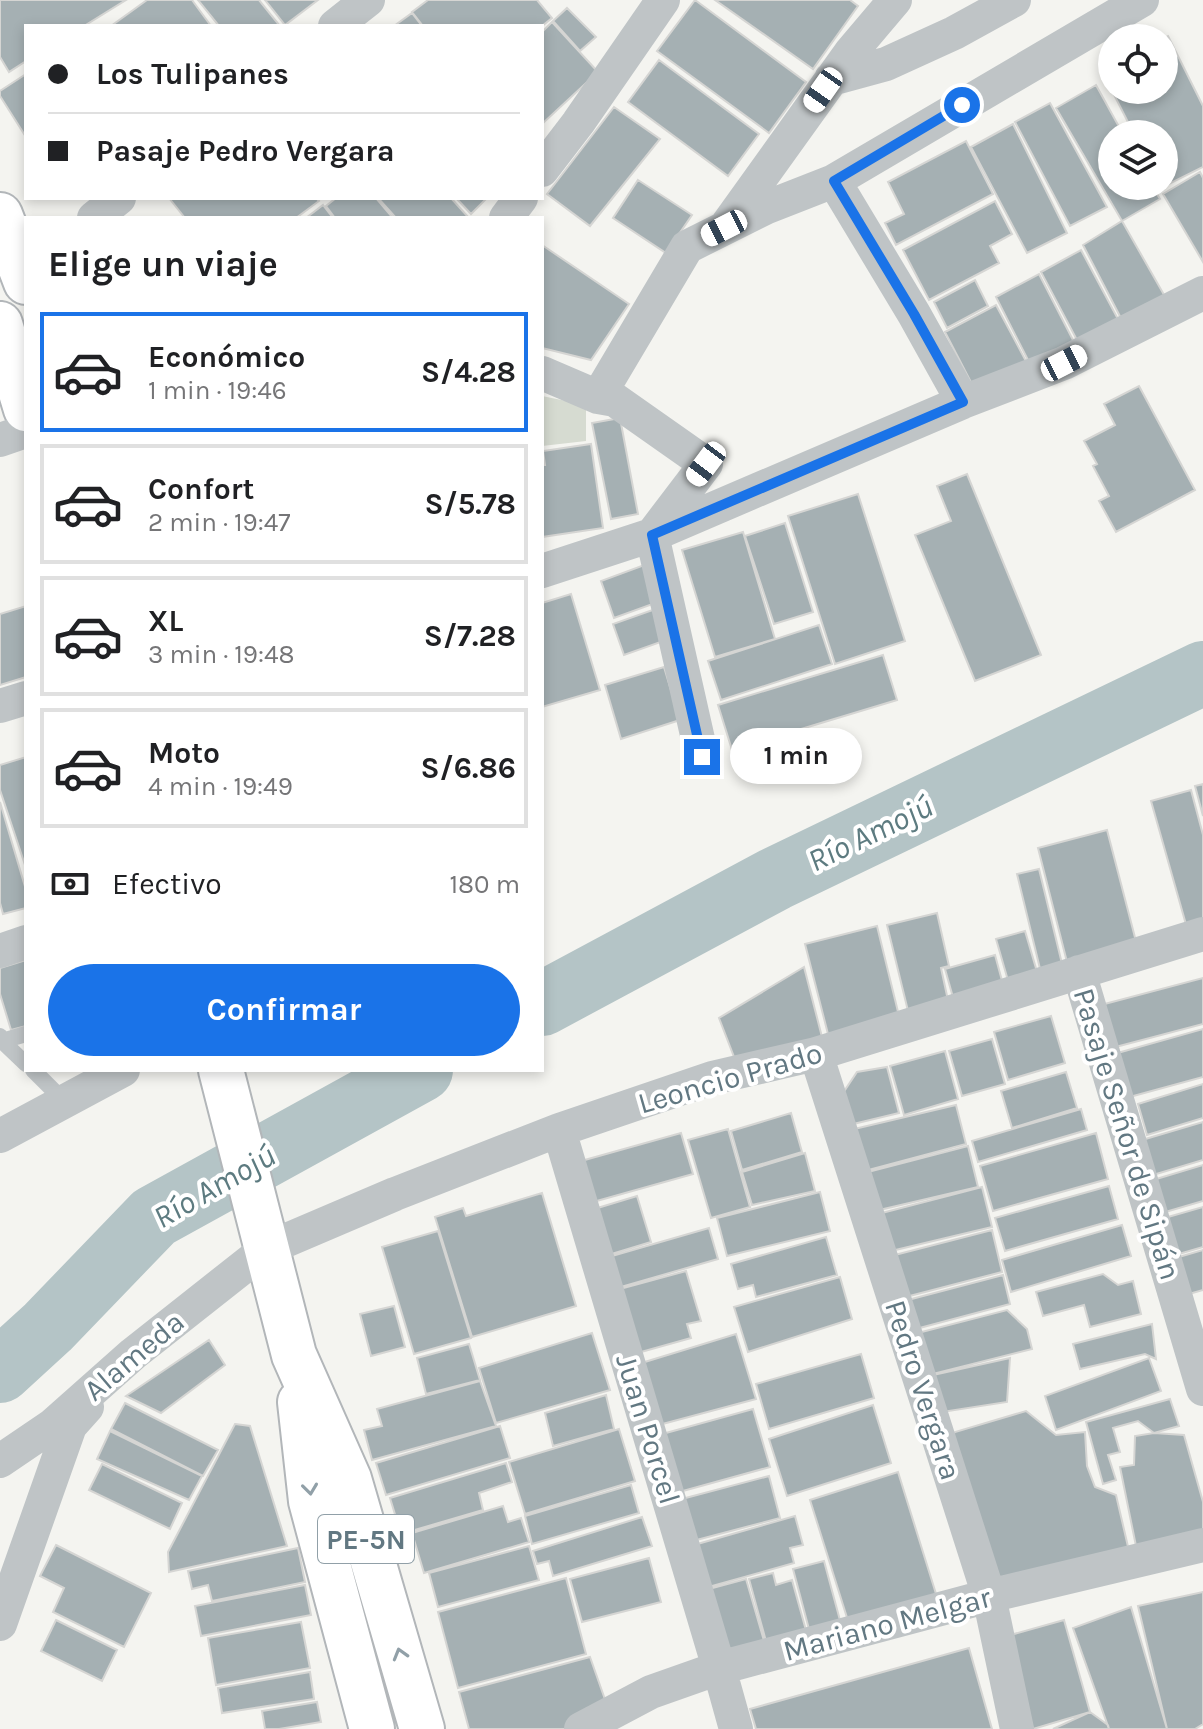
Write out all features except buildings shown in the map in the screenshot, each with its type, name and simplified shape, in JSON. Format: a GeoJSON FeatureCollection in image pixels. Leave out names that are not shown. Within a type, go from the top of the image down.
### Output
{"type":"FeatureCollection","features":[{"type":"Feature","properties":{"kind":"highway"},"geometry":{"type":"LineString","coordinates":[[0,215],[24,274]]}},
{"type":"Feature","properties":{"kind":"highway"},"geometry":{"type":"LineString","coordinates":[[0,324],[24,402]]}},
{"type":"Feature","properties":{"kind":"highway","name":"PE-5N"},"geometry":{"type":"LineString","coordinates":[[222,1072],[294,1355],[311,1501],[372,1729]]}},
{"type":"Feature","properties":{"kind":"highway","name":"PE-5N"},"geometry":{"type":"LineString","coordinates":[[294,1355],[349,1479],[422,1729]]}},
{"type":"Feature","properties":{"kind":"street"},"geometry":{"type":"LineString","coordinates":[[338,24],[368,0]]}},
{"type":"Feature","properties":{"kind":"street"},"geometry":{"type":"LineString","coordinates":[[724,228],[851,52],[895,0]]}},
{"type":"Feature","properties":{"kind":"street"},"geometry":{"type":"LineString","coordinates":[[831,79],[886,64],[954,33],[1014,0]]}},
{"type":"Feature","properties":{"kind":"street"},"geometry":{"type":"LineString","coordinates":[[598,397],[687,247],[765,208],[834,181],[1142,0]]}},
{"type":"Feature","properties":{"kind":"street"},"geometry":{"type":"LineString","coordinates":[[544,167],[578,123],[658,2]]}},
{"type":"Feature","properties":{"kind":"street"},"geometry":{"type":"LineString","coordinates":[[834,181],[963,402]]}},
{"type":"Feature","properties":{"kind":"street"},"geometry":{"type":"LineString","coordinates":[[96,216],[116,200]]}},
{"type":"Feature","properties":{"kind":"street"},"geometry":{"type":"LineString","coordinates":[[544,570],[652,535],[963,402],[1064,363],[1203,293]]}},
{"type":"Feature","properties":{"kind":"street"},"geometry":{"type":"LineString","coordinates":[[544,374],[598,397],[615,400],[706,464],[652,535],[702,757]]}},
{"type":"Feature","properties":{"kind":"street"},"geometry":{"type":"LineString","coordinates":[[0,440],[24,432]]}},
{"type":"Feature","properties":{"kind":"street"},"geometry":{"type":"LineString","coordinates":[[0,706],[24,699]]}},
{"type":"Feature","properties":{"kind":"street","name":"Leoncio Prado"},"geometry":{"type":"LineString","coordinates":[[262,1230],[395,1194],[559,1130],[712,1078],[816,1054],[1203,934]]}},
{"type":"Feature","properties":{"kind":"street"},"geometry":{"type":"LineString","coordinates":[[0,951],[24,943]]}},
{"type":"Feature","properties":{"kind":"street","name":"Pasaje Señor de Sipán"},"geometry":{"type":"LineString","coordinates":[[1079,972],[1203,1389]]}},
{"type":"Feature","properties":{"kind":"street","name":"Pedro Vergara"},"geometry":{"type":"LineString","coordinates":[[816,1054],[989,1596],[1017,1729]]}},
{"type":"Feature","properties":{"kind":"street"},"geometry":{"type":"LineString","coordinates":[[0,1136],[119,1072]]}},
{"type":"Feature","properties":{"kind":"street","name":"Juan Porcel"},"geometry":{"type":"LineString","coordinates":[[559,1130],[736,1729]]}},
{"type":"Feature","properties":{"kind":"street","name":"Alameda"},"geometry":{"type":"LineString","coordinates":[[0,1461],[53,1425],[133,1354],[262,1230]]}},
{"type":"Feature","properties":{"kind":"street"},"geometry":{"type":"LineString","coordinates":[[0,1624],[70,1426],[133,1354]]}},
{"type":"Feature","properties":{"kind":"street","name":"Mariano Melgar"},"geometry":{"type":"LineString","coordinates":[[581,1729],[651,1692],[719,1668],[989,1596],[1203,1545]]}},
{"type":"Feature","properties":{"kind":"lane"},"geometry":{"type":"LineString","coordinates":[[1,1039],[24,1034]]}},
{"type":"Feature","properties":{"kind":"lane"},"geometry":{"type":"LineString","coordinates":[[1,1039],[24,1062]]}},
{"type":"Feature","properties":{"kind":"lane"},"geometry":{"type":"LineString","coordinates":[[35,1072],[64,1101]]}},
{"type":"Feature","properties":{"kind":"shaded area"},"geometry":{"type":"Polygon","coordinates":[[[544,396],[586,405],[586,441],[544,446],[544,396]]]}},
{"type":"Feature","properties":{"kind":"waterway","name":"Río Amojú"},"geometry":{"type":"LineString","coordinates":[[544,1003],[775,879],[1203,673]]}},
{"type":"Feature","properties":{"kind":"waterway","name":"Río Amojú"},"geometry":{"type":"LineString","coordinates":[[0,1371],[48,1327],[154,1217],[417,1072]]}},
{"type":"Feature","properties":{"kind":"route"},"geometry":{"type":"LineString","coordinates":[[702,757],[652,535],[963,402],[834,181],[962,105]]}}]}
